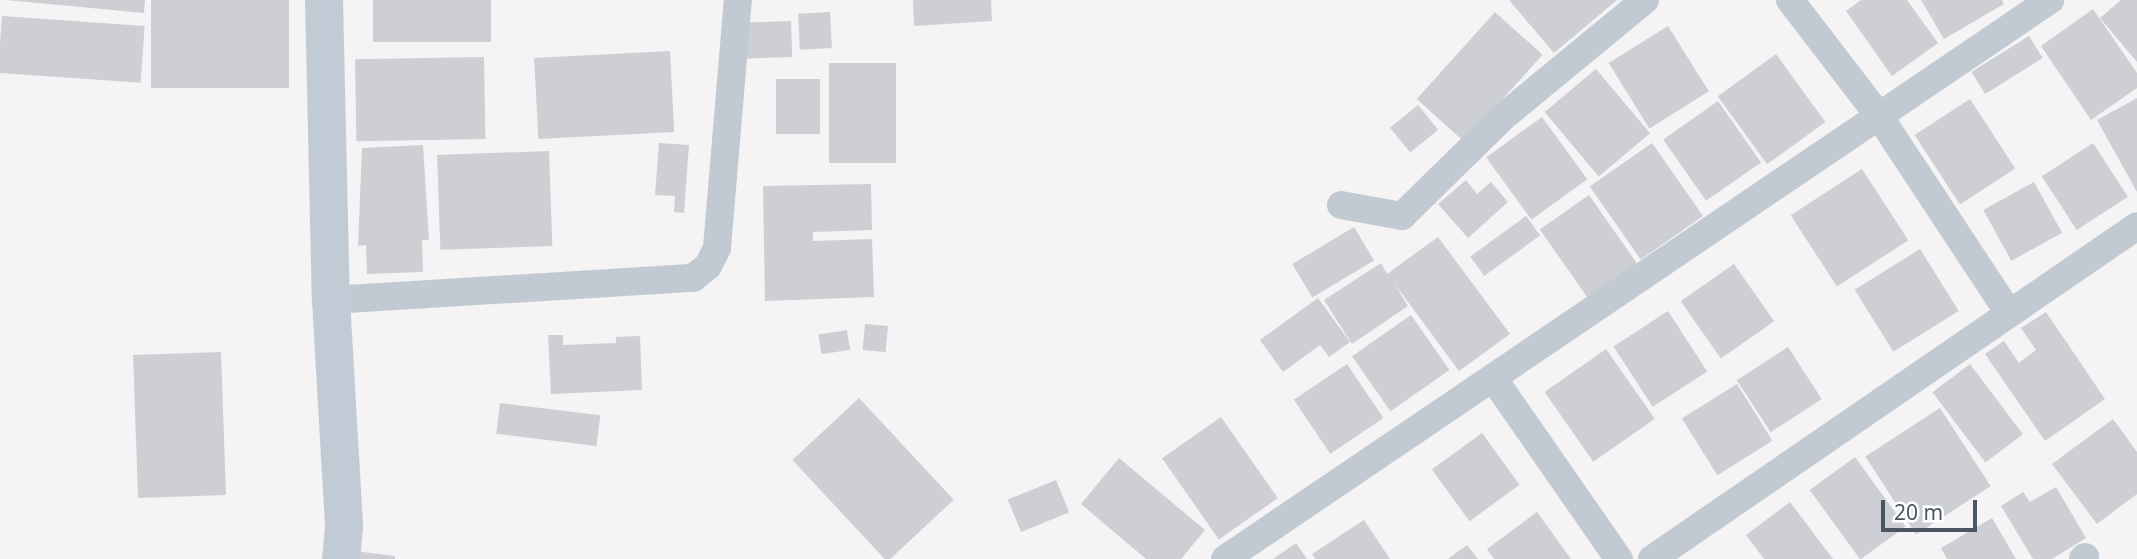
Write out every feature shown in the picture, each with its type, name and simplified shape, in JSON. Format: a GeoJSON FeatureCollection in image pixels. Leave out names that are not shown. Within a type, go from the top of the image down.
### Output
{"type":"FeatureCollection","features":[{"type":"Feature","properties":{"kind":"main road"},"geometry":{"type":"LineString","coordinates":[[324,0],[331,300],[344,526],[341,559]]}},
{"type":"Feature","properties":{"kind":"street"},"geometry":{"type":"LineString","coordinates":[[331,300],[693,278],[708,266],[716,248],[738,0]]}},
{"type":"Feature","properties":{"kind":"street"},"geometry":{"type":"LineString","coordinates":[[1341,205],[1402,216],[1503,117],[1645,0]]}},
{"type":"Feature","properties":{"kind":"street"},"geometry":{"type":"LineString","coordinates":[[1790,0],[1879,116],[2008,313]]}},
{"type":"Feature","properties":{"kind":"street"},"geometry":{"type":"LineString","coordinates":[[1225,559],[2050,0]]}},
{"type":"Feature","properties":{"kind":"street"},"geometry":{"type":"LineString","coordinates":[[1652,559],[2137,226]]}},
{"type":"Feature","properties":{"kind":"street"},"geometry":{"type":"LineString","coordinates":[[1493,378],[1619,559]]}},
{"type":"Feature","properties":{"kind":"building"},"geometry":{"type":"Polygon","coordinates":[[[6,0],[145,0],[144,13],[6,0]]]}},
{"type":"Feature","properties":{"kind":"building"},"geometry":{"type":"Polygon","coordinates":[[[151,0],[289,0],[289,88],[151,88],[151,0]]]}},
{"type":"Feature","properties":{"kind":"building"},"geometry":{"type":"Polygon","coordinates":[[[373,0],[491,0],[491,42],[373,42],[373,0]]]}},
{"type":"Feature","properties":{"kind":"building"},"geometry":{"type":"Polygon","coordinates":[[[913,0],[991,0],[992,21],[914,26],[913,0]]]}},
{"type":"Feature","properties":{"kind":"building"},"geometry":{"type":"Polygon","coordinates":[[[1509,0],[1617,0],[1554,53],[1509,0]]]}},
{"type":"Feature","properties":{"kind":"building"},"geometry":{"type":"Polygon","coordinates":[[[1861,0],[1907,0],[1938,43],[1892,76],[1846,11],[1861,0]]]}},
{"type":"Feature","properties":{"kind":"building"},"geometry":{"type":"Polygon","coordinates":[[[1921,0],[2002,0],[2004,4],[1944,39],[1921,0]]]}},
{"type":"Feature","properties":{"kind":"building"},"geometry":{"type":"Polygon","coordinates":[[[2121,0],[2137,0],[2137,62],[2100,18],[2121,0]]]}},
{"type":"Feature","properties":{"kind":"building"},"geometry":{"type":"Polygon","coordinates":[[[2093,9],[2137,73],[2137,88],[2091,120],[2041,46],[2093,9]]]}},
{"type":"Feature","properties":{"kind":"building"},"geometry":{"type":"Polygon","coordinates":[[[830,12],[832,48],[800,50],[798,14],[830,12]]]}},
{"type":"Feature","properties":{"kind":"building"},"geometry":{"type":"Polygon","coordinates":[[[1495,12],[1543,55],[1464,142],[1417,99],[1495,12]]]}},
{"type":"Feature","properties":{"kind":"building"},"geometry":{"type":"Polygon","coordinates":[[[2,16],[145,26],[141,83],[0,73],[2,16]]]}},
{"type":"Feature","properties":{"kind":"building"},"geometry":{"type":"Polygon","coordinates":[[[791,21],[792,57],[739,59],[738,23],[791,21]]]}},
{"type":"Feature","properties":{"kind":"building"},"geometry":{"type":"Polygon","coordinates":[[[1668,26],[1709,91],[1649,128],[1609,63],[1668,26]]]}},
{"type":"Feature","properties":{"kind":"building"},"geometry":{"type":"Polygon","coordinates":[[[2029,36],[2043,58],[1985,94],[1971,72],[2029,36]]]}},
{"type":"Feature","properties":{"kind":"building"},"geometry":{"type":"Polygon","coordinates":[[[670,51],[674,132],[538,139],[534,58],[670,51]]]}},
{"type":"Feature","properties":{"kind":"building"},"geometry":{"type":"Polygon","coordinates":[[[1776,54],[1825,122],[1767,164],[1718,96],[1776,54]]]}},
{"type":"Feature","properties":{"kind":"building"},"geometry":{"type":"Polygon","coordinates":[[[484,57],[485,139],[356,141],[355,59],[484,57]]]}},
{"type":"Feature","properties":{"kind":"building"},"geometry":{"type":"Polygon","coordinates":[[[829,63],[896,63],[896,163],[829,163],[829,63]]]}},
{"type":"Feature","properties":{"kind":"building"},"geometry":{"type":"Polygon","coordinates":[[[1596,69],[1650,133],[1599,176],[1545,112],[1596,69]]]}},
{"type":"Feature","properties":{"kind":"building"},"geometry":{"type":"Polygon","coordinates":[[[776,79],[820,79],[820,134],[776,134],[776,79]]]}},
{"type":"Feature","properties":{"kind":"building"},"geometry":{"type":"Polygon","coordinates":[[[2137,98],[2137,192],[2097,120],[2137,98]]]}},
{"type":"Feature","properties":{"kind":"building"},"geometry":{"type":"Polygon","coordinates":[[[1970,99],[2015,169],[1960,205],[1915,135],[1970,99]]]}},
{"type":"Feature","properties":{"kind":"building"},"geometry":{"type":"Polygon","coordinates":[[[1718,101],[1761,162],[1706,201],[1663,139],[1718,101]]]}},
{"type":"Feature","properties":{"kind":"building"},"geometry":{"type":"Polygon","coordinates":[[[1418,105],[1438,130],[1410,153],[1390,128],[1418,105]]]}},
{"type":"Feature","properties":{"kind":"building"},"geometry":{"type":"Polygon","coordinates":[[[1542,117],[1587,179],[1531,220],[1486,158],[1542,117]]]}},
{"type":"Feature","properties":{"kind":"building"},"geometry":{"type":"Polygon","coordinates":[[[659,143],[689,145],[684,213],[674,212],[675,196],[655,195],[659,143]]]}},
{"type":"Feature","properties":{"kind":"building"},"geometry":{"type":"Polygon","coordinates":[[[1652,143],[1703,216],[1641,259],[1590,187],[1652,143]]]}},
{"type":"Feature","properties":{"kind":"building"},"geometry":{"type":"Polygon","coordinates":[[[2093,143],[2128,197],[2077,230],[2042,176],[2093,143]]]}},
{"type":"Feature","properties":{"kind":"building"},"geometry":{"type":"Polygon","coordinates":[[[423,145],[429,240],[422,240],[423,272],[367,274],[366,245],[358,246],[362,148],[423,145]]]}},
{"type":"Feature","properties":{"kind":"building"},"geometry":{"type":"Polygon","coordinates":[[[549,151],[552,246],[440,250],[437,155],[549,151]]]}},
{"type":"Feature","properties":{"kind":"building"},"geometry":{"type":"Polygon","coordinates":[[[1862,169],[1908,240],[1837,287],[1791,215],[1862,169]]]}},
{"type":"Feature","properties":{"kind":"building"},"geometry":{"type":"Polygon","coordinates":[[[1466,180],[1477,194],[1491,182],[1508,202],[1468,238],[1438,204],[1466,180]]]}},
{"type":"Feature","properties":{"kind":"building"},"geometry":{"type":"Polygon","coordinates":[[[2034,182],[2062,233],[2011,261],[1983,210],[2034,182]]]}},
{"type":"Feature","properties":{"kind":"building"},"geometry":{"type":"Polygon","coordinates":[[[871,184],[872,230],[813,232],[813,241],[872,239],[874,297],[765,301],[763,186],[871,184]]]}},
{"type":"Feature","properties":{"kind":"building"},"geometry":{"type":"Polygon","coordinates":[[[1589,195],[1638,265],[1589,299],[1540,229],[1589,195]]]}},
{"type":"Feature","properties":{"kind":"building"},"geometry":{"type":"Polygon","coordinates":[[[1526,216],[1540,235],[1484,276],[1470,257],[1526,216]]]}},
{"type":"Feature","properties":{"kind":"building"},"geometry":{"type":"Polygon","coordinates":[[[1354,227],[1374,260],[1312,298],[1292,264],[1354,227]]]}},
{"type":"Feature","properties":{"kind":"building"},"geometry":{"type":"Polygon","coordinates":[[[1438,237],[1510,334],[1459,371],[1394,283],[1408,306],[1352,344],[1324,300],[1381,263],[1387,274],[1438,237]]]}},
{"type":"Feature","properties":{"kind":"building"},"geometry":{"type":"Polygon","coordinates":[[[1920,249],[1959,311],[1893,352],[1855,290],[1920,249]]]}},
{"type":"Feature","properties":{"kind":"building"},"geometry":{"type":"Polygon","coordinates":[[[1734,264],[1774,321],[1721,359],[1681,301],[1734,264]]]}},
{"type":"Feature","properties":{"kind":"building"},"geometry":{"type":"Polygon","coordinates":[[[1318,298],[1350,342],[1329,357],[1320,345],[1283,372],[1260,340],[1318,298]]]}},
{"type":"Feature","properties":{"kind":"building"},"geometry":{"type":"Polygon","coordinates":[[[1668,311],[1707,371],[1653,407],[1613,346],[1668,311]]]}},
{"type":"Feature","properties":{"kind":"building"},"geometry":{"type":"Polygon","coordinates":[[[2046,312],[2105,399],[2045,441],[1985,354],[2004,341],[2019,363],[2036,350],[2021,328],[2046,312]]]}},
{"type":"Feature","properties":{"kind":"building"},"geometry":{"type":"Polygon","coordinates":[[[1411,315],[1449,370],[1390,411],[1352,356],[1411,315]]]}},
{"type":"Feature","properties":{"kind":"building"},"geometry":{"type":"Polygon","coordinates":[[[865,324],[888,326],[886,352],[863,350],[865,324]]]}},
{"type":"Feature","properties":{"kind":"building"},"geometry":{"type":"Polygon","coordinates":[[[847,330],[850,350],[821,354],[818,335],[847,330]]]}},
{"type":"Feature","properties":{"kind":"building"},"geometry":{"type":"Polygon","coordinates":[[[548,335],[563,335],[563,345],[616,343],[616,337],[640,336],[642,390],[551,394],[548,335]]]}},
{"type":"Feature","properties":{"kind":"building"},"geometry":{"type":"Polygon","coordinates":[[[1788,347],[1822,399],[1771,432],[1737,380],[1788,347]]]}},
{"type":"Feature","properties":{"kind":"building"},"geometry":{"type":"Polygon","coordinates":[[[1606,349],[1655,419],[1593,462],[1545,392],[1606,349]]]}},
{"type":"Feature","properties":{"kind":"building"},"geometry":{"type":"Polygon","coordinates":[[[221,352],[226,495],[138,498],[133,355],[221,352]]]}},
{"type":"Feature","properties":{"kind":"building"},"geometry":{"type":"Polygon","coordinates":[[[1347,364],[1383,418],[1330,454],[1294,400],[1347,364]]]}},
{"type":"Feature","properties":{"kind":"building"},"geometry":{"type":"Polygon","coordinates":[[[1970,364],[2023,434],[1985,463],[1932,392],[1970,364]]]}},
{"type":"Feature","properties":{"kind":"building"},"geometry":{"type":"Polygon","coordinates":[[[1737,384],[1773,441],[1717,475],[1682,418],[1737,384]]]}},
{"type":"Feature","properties":{"kind":"building"},"geometry":{"type":"Polygon","coordinates":[[[859,398],[954,500],[890,559],[885,559],[792,460],[859,398]]]}},
{"type":"Feature","properties":{"kind":"building"},"geometry":{"type":"Polygon","coordinates":[[[500,403],[600,415],[596,446],[496,434],[500,403]]]}},
{"type":"Feature","properties":{"kind":"building"},"geometry":{"type":"Polygon","coordinates":[[[1940,408],[1991,486],[1916,534],[1865,456],[1940,408]]]}},
{"type":"Feature","properties":{"kind":"building"},"geometry":{"type":"Polygon","coordinates":[[[1221,417],[1278,498],[1219,539],[1162,458],[1221,417]]]}},
{"type":"Feature","properties":{"kind":"building"},"geometry":{"type":"Polygon","coordinates":[[[2113,419],[2137,452],[2137,494],[2097,524],[2052,464],[2113,419]]]}},
{"type":"Feature","properties":{"kind":"building"},"geometry":{"type":"Polygon","coordinates":[[[1482,433],[1520,485],[1469,521],[1432,469],[1482,433]]]}},
{"type":"Feature","properties":{"kind":"building"},"geometry":{"type":"Polygon","coordinates":[[[1855,457],[1906,527],[1860,559],[1810,490],[1855,457]]]}},
{"type":"Feature","properties":{"kind":"building"},"geometry":{"type":"Polygon","coordinates":[[[1119,458],[1205,530],[1181,559],[1146,559],[1081,504],[1119,458]]]}},
{"type":"Feature","properties":{"kind":"building"},"geometry":{"type":"Polygon","coordinates":[[[1056,480],[1069,512],[1021,532],[1008,499],[1056,480]]]}},
{"type":"Feature","properties":{"kind":"building"},"geometry":{"type":"Polygon","coordinates":[[[2056,487],[2086,538],[2052,559],[2033,559],[2001,506],[2023,492],[2030,502],[2056,487]]]}},
{"type":"Feature","properties":{"kind":"building"},"geometry":{"type":"Polygon","coordinates":[[[1790,502],[1833,559],[1764,559],[1746,535],[1790,502]]]}},
{"type":"Feature","properties":{"kind":"building"},"geometry":{"type":"Polygon","coordinates":[[[1537,512],[1571,559],[1494,559],[1487,549],[1537,512]]]}},
{"type":"Feature","properties":{"kind":"building"},"geometry":{"type":"Polygon","coordinates":[[[1992,518],[2016,559],[1947,559],[1941,548],[1992,518]]]}},
{"type":"Feature","properties":{"kind":"building"},"geometry":{"type":"Polygon","coordinates":[[[1364,520],[1390,559],[1315,559],[1312,554],[1364,520]]]}},
{"type":"Feature","properties":{"kind":"building"},"geometry":{"type":"Polygon","coordinates":[[[1296,543],[1307,559],[1273,559],[1296,543]]]}},
{"type":"Feature","properties":{"kind":"building"},"geometry":{"type":"Polygon","coordinates":[[[1467,545],[1478,559],[1448,559],[1467,545]]]}},
{"type":"Feature","properties":{"kind":"building"},"geometry":{"type":"Polygon","coordinates":[[[347,550],[395,556],[395,559],[346,559],[347,550]]]}}]}
